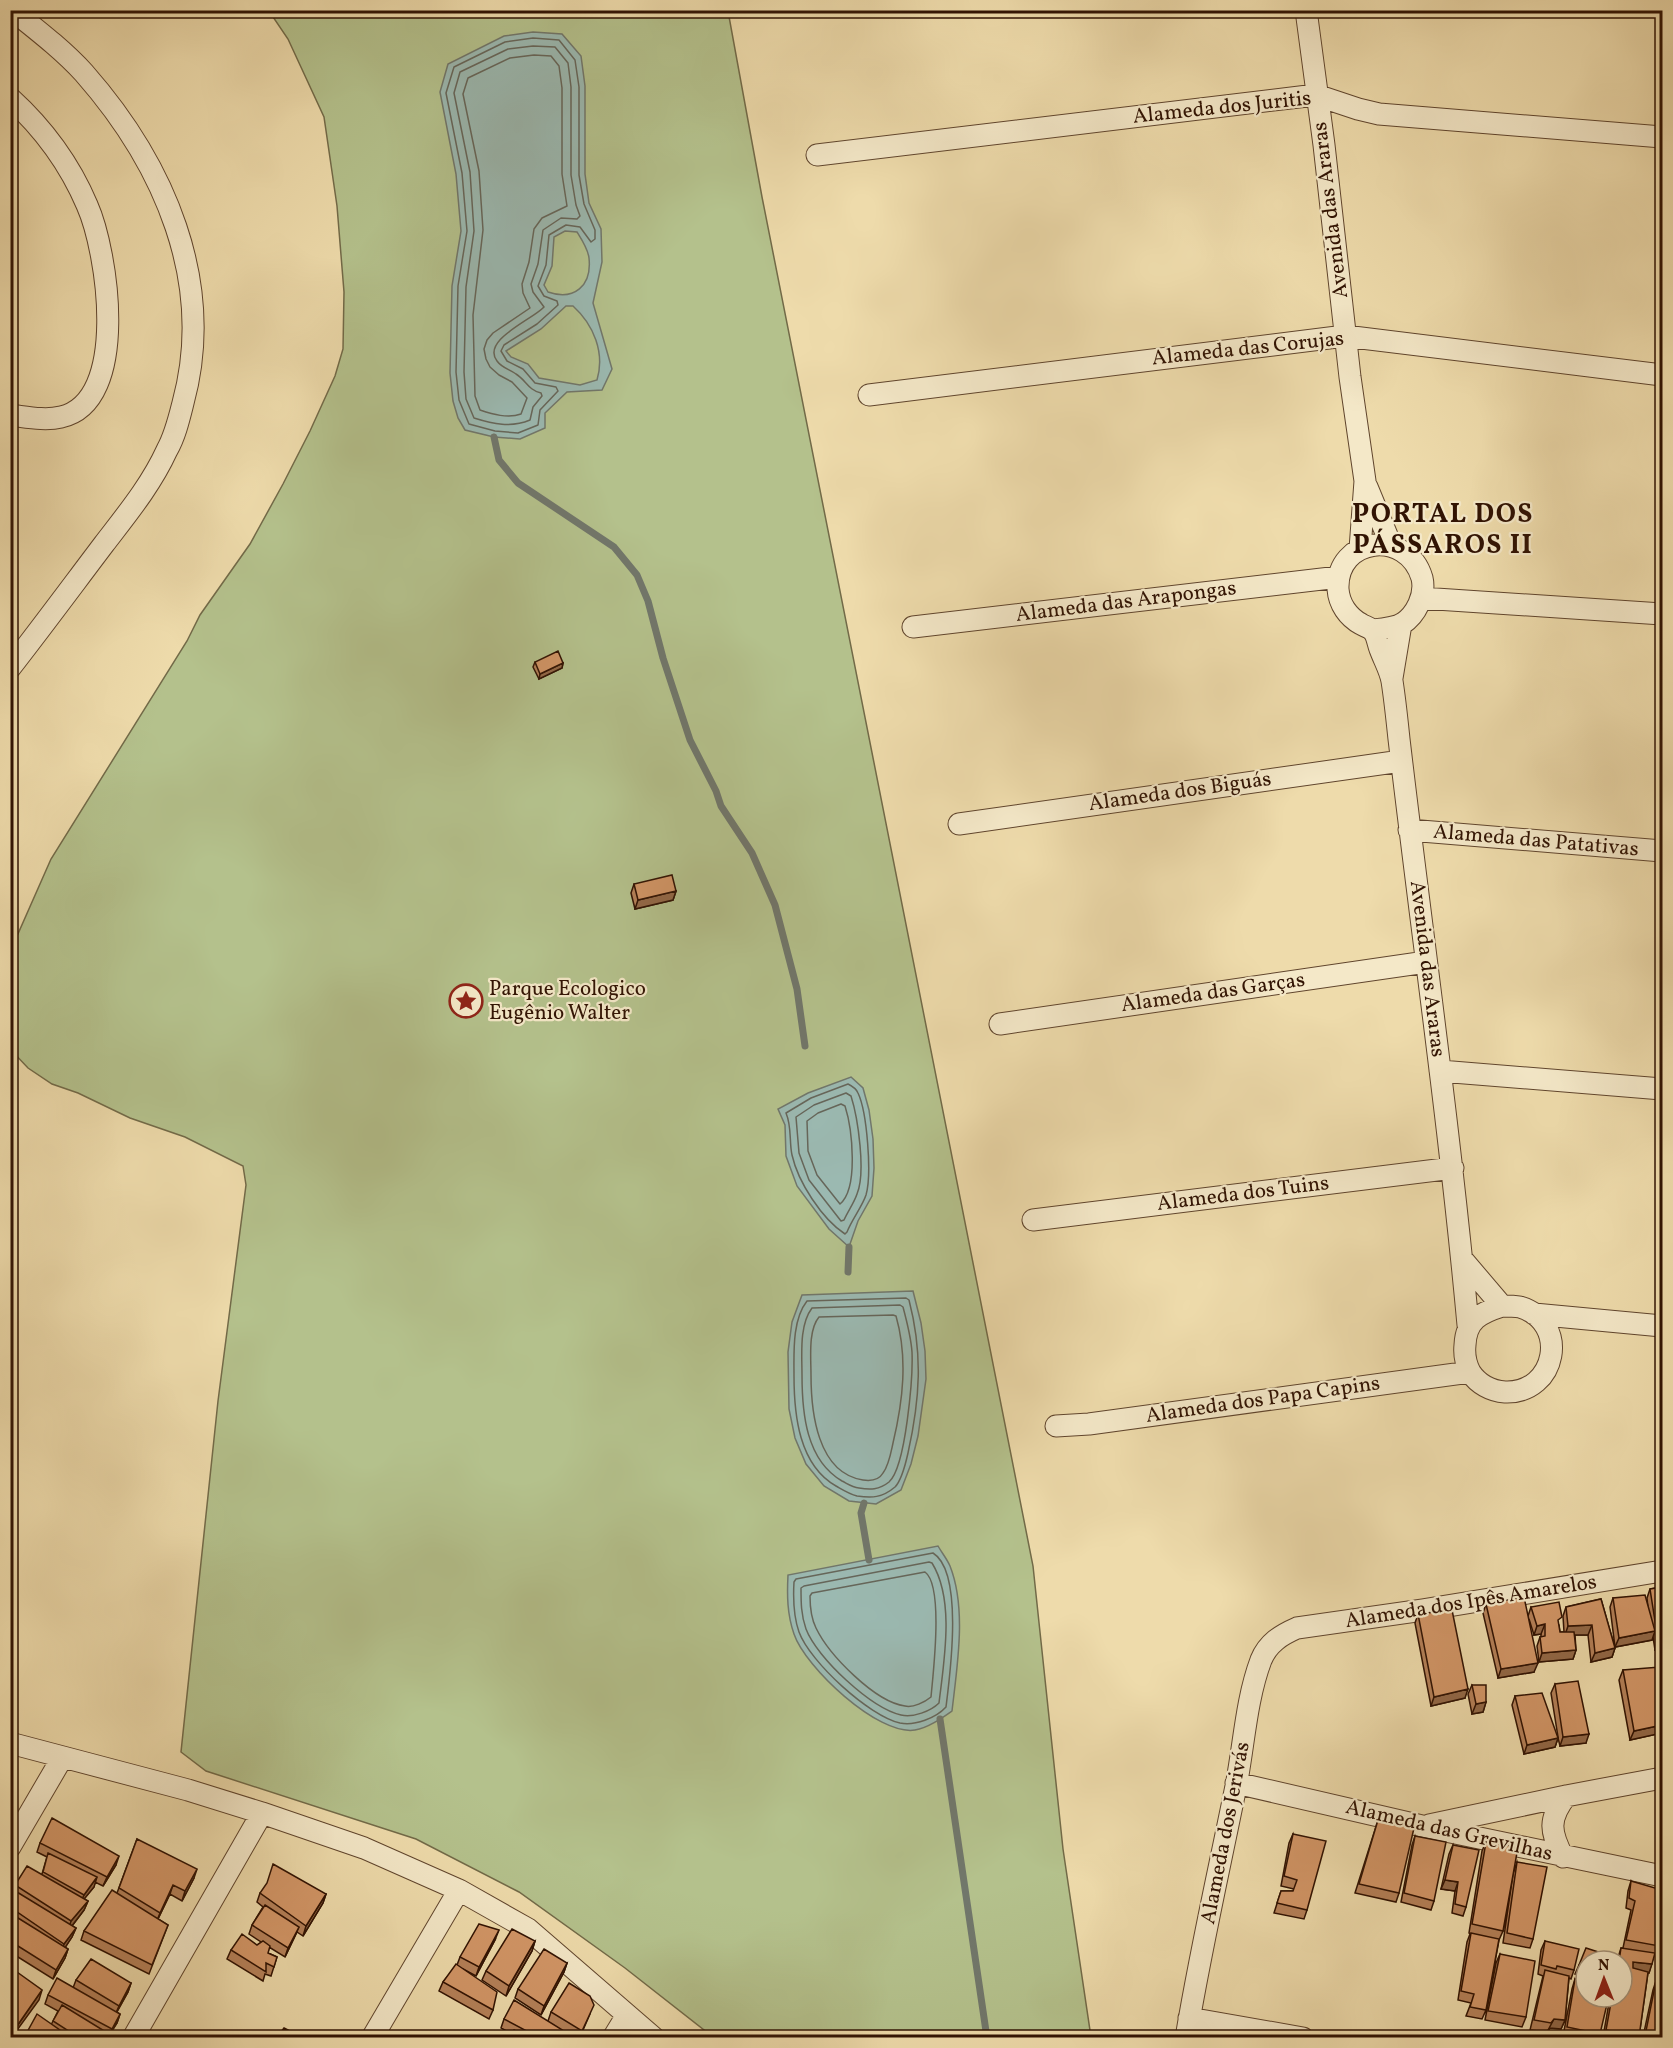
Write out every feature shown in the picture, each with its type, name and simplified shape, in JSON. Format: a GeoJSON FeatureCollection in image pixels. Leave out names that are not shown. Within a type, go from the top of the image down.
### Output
{"type":"FeatureCollection","features":[{"type":"Feature","properties":{"kind":"street"},"geometry":{"type":"LineString","coordinates":[[10,668],[150,483],[168,449],[179,419],[188,386],[194,345],[192,302],[184,251],[167,202],[141,150],[111,106],[82,72],[46,37],[12,10]]}},
{"type":"Feature","properties":{"kind":"street","name":"Avenida das Araras"},"geometry":{"type":"LineString","coordinates":[[1306,10],[1324,145],[1345,336],[1365,481]]}},
{"type":"Feature","properties":{"kind":"street","name":"Alameda dos Juritis"},"geometry":{"type":"LineString","coordinates":[[817,155],[1317,95],[1359,110],[1379,114],[1662,137]]}},
{"type":"Feature","properties":{"kind":"street"},"geometry":{"type":"LineString","coordinates":[[10,98],[29,115],[61,157],[88,207],[96,230],[102,260],[107,342],[97,386],[84,406],[62,417],[10,415]]}},
{"type":"Feature","properties":{"kind":"street","name":"Alameda das Corujas"},"geometry":{"type":"LineString","coordinates":[[869,395],[1345,336],[1662,375]]}},
{"type":"Feature","properties":{"kind":"street"},"geometry":{"type":"LineString","coordinates":[[1365,481],[1390,545]]}},
{"type":"Feature","properties":{"kind":"street"},"geometry":{"type":"LineString","coordinates":[[1360,549],[1365,481]]}},
{"type":"Feature","properties":{"kind":"street"},"geometry":{"type":"LineString","coordinates":[[1373,630],[1401,624],[1414,613],[1422,598],[1423,582],[1417,565],[1406,553],[1390,545],[1375,545],[1360,549],[1350,556],[1339,577],[1338,591],[1342,606],[1350,617],[1373,630],[1392,679]]}},
{"type":"Feature","properties":{"kind":"street","name":"Alameda das Arapongas"},"geometry":{"type":"LineString","coordinates":[[913,627],[1339,577]]}},
{"type":"Feature","properties":{"kind":"street"},"geometry":{"type":"LineString","coordinates":[[1422,598],[1662,614]]}},
{"type":"Feature","properties":{"kind":"street"},"geometry":{"type":"LineString","coordinates":[[1392,679],[1401,624]]}},
{"type":"Feature","properties":{"kind":"street","name":"Avenida das Araras"},"geometry":{"type":"LineString","coordinates":[[1392,679],[1409,830],[1453,1168],[1468,1325]]}},
{"type":"Feature","properties":{"kind":"street","name":"Alameda dos Biguás"},"geometry":{"type":"LineString","coordinates":[[959,824],[1401,761]]}},
{"type":"Feature","properties":{"kind":"street","name":"Alameda das Patativas"},"geometry":{"type":"LineString","coordinates":[[1409,830],[1662,851]]}},
{"type":"Feature","properties":{"kind":"street","name":"Alameda das Garças"},"geometry":{"type":"LineString","coordinates":[[1000,1024],[1426,962]]}},
{"type":"Feature","properties":{"kind":"street"},"geometry":{"type":"LineString","coordinates":[[1440,1071],[1662,1089]]}},
{"type":"Feature","properties":{"kind":"street","name":"Alameda dos Tuins"},"geometry":{"type":"LineString","coordinates":[[1033,1220],[1453,1168]]}},
{"type":"Feature","properties":{"kind":"street"},"geometry":{"type":"LineString","coordinates":[[1462,1259],[1502,1306]]}},
{"type":"Feature","properties":{"kind":"street"},"geometry":{"type":"LineString","coordinates":[[1534,1314],[1546,1327],[1552,1343],[1551,1360],[1544,1375],[1531,1387],[1515,1392],[1497,1392],[1482,1385],[1470,1372],[1464,1356],[1468,1325],[1485,1311],[1502,1306],[1519,1307],[1534,1314],[1662,1326]]}},
{"type":"Feature","properties":{"kind":"street","name":"Alameda dos Papa Capins"},"geometry":{"type":"LineString","coordinates":[[1056,1426],[1089,1424],[1470,1372]]}},
{"type":"Feature","properties":{"kind":"street","name":"Alameda dos Ipês Amarelos"},"geometry":{"type":"LineString","coordinates":[[1280,1635],[1297,1628],[1662,1571]]}},
{"type":"Feature","properties":{"kind":"street","name":"Alameda dos Jerivás"},"geometry":{"type":"LineString","coordinates":[[1188,2028],[1253,1687],[1262,1659],[1270,1645],[1280,1635]]}},
{"type":"Feature","properties":{"kind":"street"},"geometry":{"type":"LineString","coordinates":[[10,1743],[188,1790],[262,1813],[364,1848],[459,1890],[528,1929],[654,2037]]}},
{"type":"Feature","properties":{"kind":"street"},"geometry":{"type":"LineString","coordinates":[[10,1847],[62,1758]]}},
{"type":"Feature","properties":{"kind":"street"},"geometry":{"type":"LineString","coordinates":[[1422,1826],[1662,1778]]}},
{"type":"Feature","properties":{"kind":"street","name":"Alameda das Grevilhas"},"geometry":{"type":"LineString","coordinates":[[1236,1783],[1563,1857],[1662,1876]]}},
{"type":"Feature","properties":{"kind":"street"},"geometry":{"type":"LineString","coordinates":[[1563,1857],[1552,1837],[1552,1822],[1557,1807],[1566,1796]]}},
{"type":"Feature","properties":{"kind":"street"},"geometry":{"type":"LineString","coordinates":[[133,2037],[262,1813]]}},
{"type":"Feature","properties":{"kind":"street"},"geometry":{"type":"LineString","coordinates":[[372,2037],[459,1890]]}},
{"type":"Feature","properties":{"kind":"street"},"geometry":{"type":"LineString","coordinates":[[614,2037],[627,2015]]}},
{"type":"Feature","properties":{"kind":"street"},"geometry":{"type":"LineString","coordinates":[[1188,2028],[1303,2037]]}},
{"type":"Feature","properties":{"kind":"green space","name":"Parque Ecologico Eugênio Walter"},"geometry":{"type":"Polygon","coordinates":[[[269,11],[728,11],[762,197],[1033,1566],[1063,1849],[1091,2037],[713,2037],[625,1968],[519,1892],[416,1839],[206,1771],[181,1752],[218,1401],[246,1185],[243,1166],[185,1137],[130,1118],[78,1093],[52,1084],[28,1068],[11,1050],[10,952],[51,859],[187,641],[200,615],[250,544],[310,431],[335,376],[343,349],[344,292],[337,206],[324,117],[288,39],[269,11]]]}},
{"type":"Feature","properties":{"kind":"water"},"geometry":{"type":"Polygon","coordinates":[[[533,32],[562,34],[581,56],[585,86],[585,174],[589,203],[601,229],[602,262],[593,303],[612,369],[602,390],[567,392],[545,413],[545,428],[520,439],[494,437],[465,430],[458,418],[453,401],[450,373],[452,286],[461,231],[456,174],[440,92],[448,64],[504,36],[533,32]],[[565,231],[554,237],[552,266],[544,285],[548,292],[557,294],[573,293],[579,289],[588,276],[589,258],[584,245],[577,232],[565,231]],[[566,306],[541,329],[506,351],[511,357],[528,364],[539,378],[580,385],[597,380],[600,360],[596,340],[587,322],[573,306],[566,306]]]}},
{"type":"Feature","properties":{"kind":"water"},"geometry":{"type":"Polygon","coordinates":[[[851,1077],[863,1088],[869,1110],[874,1168],[872,1196],[858,1221],[849,1247],[829,1229],[797,1186],[786,1156],[785,1125],[778,1109],[808,1093],[851,1077]]]}},
{"type":"Feature","properties":{"kind":"water"},"geometry":{"type":"Polygon","coordinates":[[[913,1291],[921,1323],[926,1379],[918,1436],[911,1464],[901,1490],[876,1504],[849,1501],[824,1486],[806,1464],[795,1438],[789,1409],[788,1352],[792,1322],[802,1295],[913,1291]]]}},
{"type":"Feature","properties":{"kind":"water"},"geometry":{"type":"Polygon","coordinates":[[[938,1546],[950,1566],[958,1601],[959,1638],[952,1711],[920,1729],[900,1729],[863,1711],[845,1697],[812,1664],[801,1648],[792,1627],[788,1604],[788,1575],[938,1546]]]}},
{"type":"Feature","properties":{"kind":"building"},"geometry":{"type":"Polygon","coordinates":[[[558,651],[563,663],[540,674],[535,662],[558,651]]]}},
{"type":"Feature","properties":{"kind":"building"},"geometry":{"type":"Polygon","coordinates":[[[672,875],[676,891],[638,900],[634,884],[672,875]]]}},
{"type":"Feature","properties":{"kind":"building"},"geometry":{"type":"Polygon","coordinates":[[[1662,1587],[1662,1640],[1658,1640],[1650,1589],[1662,1587]]]}},
{"type":"Feature","properties":{"kind":"building"},"geometry":{"type":"Polygon","coordinates":[[[1645,1595],[1655,1631],[1619,1638],[1613,1598],[1645,1595]]]}},
{"type":"Feature","properties":{"kind":"building"},"geometry":{"type":"Polygon","coordinates":[[[1524,1597],[1538,1663],[1501,1669],[1486,1604],[1524,1597]]]}},
{"type":"Feature","properties":{"kind":"building"},"geometry":{"type":"Polygon","coordinates":[[[1601,1599],[1615,1648],[1595,1653],[1592,1625],[1568,1626],[1566,1607],[1601,1599]]]}},
{"type":"Feature","properties":{"kind":"building"},"geometry":{"type":"Polygon","coordinates":[[[1559,1602],[1562,1617],[1558,1620],[1560,1632],[1574,1632],[1576,1650],[1542,1653],[1540,1637],[1545,1636],[1545,1624],[1537,1626],[1531,1607],[1559,1602]]]}},
{"type":"Feature","properties":{"kind":"building"},"geometry":{"type":"Polygon","coordinates":[[[1452,1610],[1468,1689],[1434,1697],[1418,1614],[1452,1610]]]}},
{"type":"Feature","properties":{"kind":"building"},"geometry":{"type":"Polygon","coordinates":[[[1660,1667],[1662,1725],[1634,1731],[1623,1670],[1660,1667]]]}},
{"type":"Feature","properties":{"kind":"building"},"geometry":{"type":"Polygon","coordinates":[[[1578,1681],[1589,1734],[1563,1737],[1555,1684],[1578,1681]]]}},
{"type":"Feature","properties":{"kind":"building"},"geometry":{"type":"Polygon","coordinates":[[[1472,1685],[1486,1685],[1486,1702],[1476,1704],[1472,1685]]]}},
{"type":"Feature","properties":{"kind":"building"},"geometry":{"type":"Polygon","coordinates":[[[1542,1693],[1558,1738],[1527,1745],[1515,1696],[1542,1693]]]}},
{"type":"Feature","properties":{"kind":"building"},"geometry":{"type":"Polygon","coordinates":[[[52,1818],[119,1856],[107,1877],[40,1843],[52,1818]]]}},
{"type":"Feature","properties":{"kind":"building"},"geometry":{"type":"Polygon","coordinates":[[[1378,1820],[1414,1828],[1399,1893],[1359,1884],[1378,1820]]]}},
{"type":"Feature","properties":{"kind":"building"},"geometry":{"type":"Polygon","coordinates":[[[1293,1834],[1326,1841],[1307,1910],[1277,1903],[1281,1891],[1293,1891],[1297,1880],[1284,1876],[1293,1834]]]}},
{"type":"Feature","properties":{"kind":"building"},"geometry":{"type":"Polygon","coordinates":[[[1415,1836],[1446,1842],[1434,1901],[1404,1893],[1415,1836]]]}},
{"type":"Feature","properties":{"kind":"building"},"geometry":{"type":"Polygon","coordinates":[[[137,1839],[197,1869],[185,1891],[173,1885],[160,1913],[119,1888],[137,1839]]]}},
{"type":"Feature","properties":{"kind":"building"},"geometry":{"type":"Polygon","coordinates":[[[1486,1842],[1518,1847],[1503,1931],[1472,1924],[1486,1842]]]}},
{"type":"Feature","properties":{"kind":"building"},"geometry":{"type":"Polygon","coordinates":[[[1453,1845],[1479,1850],[1466,1907],[1455,1904],[1458,1882],[1445,1880],[1453,1845]]]}},
{"type":"Feature","properties":{"kind":"building"},"geometry":{"type":"Polygon","coordinates":[[[48,1853],[97,1877],[84,1895],[43,1872],[48,1853]]]}},
{"type":"Feature","properties":{"kind":"building"},"geometry":{"type":"Polygon","coordinates":[[[1517,1862],[1547,1867],[1533,1939],[1507,1933],[1517,1862]]]}},
{"type":"Feature","properties":{"kind":"building"},"geometry":{"type":"Polygon","coordinates":[[[273,1864],[326,1894],[306,1926],[260,1893],[267,1883],[273,1864]]]}},
{"type":"Feature","properties":{"kind":"building"},"geometry":{"type":"Polygon","coordinates":[[[27,1866],[88,1901],[71,1921],[15,1885],[27,1866]]]}},
{"type":"Feature","properties":{"kind":"building"},"geometry":{"type":"Polygon","coordinates":[[[1631,1881],[1662,1890],[1662,1928],[1659,1946],[1626,1940],[1635,1901],[1629,1898],[1631,1881]]]}},
{"type":"Feature","properties":{"kind":"building"},"geometry":{"type":"Polygon","coordinates":[[[12,1889],[76,1928],[64,1944],[10,1907],[12,1889]]]}},
{"type":"Feature","properties":{"kind":"building"},"geometry":{"type":"Polygon","coordinates":[[[112,1890],[168,1925],[152,1965],[84,1931],[112,1890]]]}},
{"type":"Feature","properties":{"kind":"building"},"geometry":{"type":"Polygon","coordinates":[[[265,1905],[299,1927],[288,1948],[252,1925],[265,1905]]]}},
{"type":"Feature","properties":{"kind":"building"},"geometry":{"type":"Polygon","coordinates":[[[10,1913],[68,1949],[56,1970],[10,1941],[10,1913]]]}},
{"type":"Feature","properties":{"kind":"building"},"geometry":{"type":"Polygon","coordinates":[[[479,1924],[499,1930],[479,1967],[460,1957],[479,1924]]]}},
{"type":"Feature","properties":{"kind":"building"},"geometry":{"type":"Polygon","coordinates":[[[512,1929],[535,1941],[509,1986],[486,1971],[512,1929]]]}},
{"type":"Feature","properties":{"kind":"building"},"geometry":{"type":"Polygon","coordinates":[[[1471,1933],[1499,1939],[1486,2010],[1470,2007],[1474,1994],[1461,1991],[1471,1933]]]}},
{"type":"Feature","properties":{"kind":"building"},"geometry":{"type":"Polygon","coordinates":[[[242,1934],[257,1945],[263,1941],[270,1946],[268,1953],[277,1957],[274,1967],[266,1963],[266,1972],[231,1950],[242,1934]]]}},
{"type":"Feature","properties":{"kind":"building"},"geometry":{"type":"Polygon","coordinates":[[[1545,1941],[1579,1949],[1574,1949],[1574,1970],[1541,1965],[1545,1941]]]}},
{"type":"Feature","properties":{"kind":"building"},"geometry":{"type":"Polygon","coordinates":[[[544,1949],[567,1963],[544,2006],[518,1989],[544,1949]]]}},
{"type":"Feature","properties":{"kind":"building"},"geometry":{"type":"Polygon","coordinates":[[[1634,1950],[1655,1953],[1652,1964],[1634,1962],[1634,1950]]]}},
{"type":"Feature","properties":{"kind":"building"},"geometry":{"type":"Polygon","coordinates":[[[1500,1954],[1535,1961],[1526,2017],[1488,2011],[1500,1954]]]}},
{"type":"Feature","properties":{"kind":"building"},"geometry":{"type":"Polygon","coordinates":[[[91,1959],[131,1983],[119,2006],[76,1980],[91,1959]]]}},
{"type":"Feature","properties":{"kind":"building"},"geometry":{"type":"Polygon","coordinates":[[[456,1964],[497,1992],[493,2010],[443,1982],[456,1964]]]}},
{"type":"Feature","properties":{"kind":"building"},"geometry":{"type":"Polygon","coordinates":[[[10,1967],[42,1990],[10,2036],[10,1967]]]}},
{"type":"Feature","properties":{"kind":"building"},"geometry":{"type":"Polygon","coordinates":[[[1634,1968],[1648,1972],[1639,2037],[1606,2030],[1610,2009],[1634,2009],[1634,1968]]]}},
{"type":"Feature","properties":{"kind":"building"},"geometry":{"type":"Polygon","coordinates":[[[1545,1970],[1569,1976],[1565,2020],[1554,2019],[1551,2023],[1534,2020],[1545,1970]]]}},
{"type":"Feature","properties":{"kind":"building"},"geometry":{"type":"Polygon","coordinates":[[[57,1978],[120,2014],[112,2029],[48,1995],[57,1978]]]}},
{"type":"Feature","properties":{"kind":"building"},"geometry":{"type":"Polygon","coordinates":[[[1656,1981],[1662,1982],[1662,2037],[1645,2036],[1656,1981]]]}},
{"type":"Feature","properties":{"kind":"building"},"geometry":{"type":"Polygon","coordinates":[[[569,1983],[590,1996],[594,2005],[582,2031],[551,2012],[569,1983]]]}},
{"type":"Feature","properties":{"kind":"building"},"geometry":{"type":"Polygon","coordinates":[[[1574,1985],[1574,2009],[1606,2009],[1600,2034],[1567,2027],[1574,1985]]]}},
{"type":"Feature","properties":{"kind":"building"},"geometry":{"type":"Polygon","coordinates":[[[514,2000],[572,2036],[538,2037],[504,2019],[514,2000]]]}},
{"type":"Feature","properties":{"kind":"building"},"geometry":{"type":"Polygon","coordinates":[[[62,2005],[106,2032],[103,2037],[78,2037],[53,2021],[62,2005]]]}},
{"type":"Feature","properties":{"kind":"building"},"geometry":{"type":"Polygon","coordinates":[[[37,2014],[70,2037],[32,2037],[26,2034],[37,2014]]]}},
{"type":"Feature","properties":{"kind":"building"},"geometry":{"type":"Polygon","coordinates":[[[284,2028],[302,2037],[277,2037],[284,2028]]]}},
{"type":"Feature","properties":{"kind":"building"},"geometry":{"type":"Polygon","coordinates":[[[514,2030],[528,2037],[510,2037],[514,2030]]]}},
{"type":"Feature","properties":{"kind":"building"},"geometry":{"type":"Polygon","coordinates":[[[1224,2034],[1252,2037],[1223,2037],[1224,2034]]]}},
{"type":"Feature","properties":{"kind":"waterway"},"geometry":{"type":"LineString","coordinates":[[494,437],[499,460],[518,483],[614,547],[637,575],[648,601],[663,658],[690,740],[716,791],[721,806],[752,853],[775,905],[797,989],[805,1046]]}},
{"type":"Feature","properties":{"kind":"waterway"},"geometry":{"type":"LineString","coordinates":[[848,1272],[849,1247]]}},
{"type":"Feature","properties":{"kind":"waterway"},"geometry":{"type":"LineString","coordinates":[[864,1503],[861,1513],[869,1560]]}},
{"type":"Feature","properties":{"kind":"waterway"},"geometry":{"type":"LineString","coordinates":[[940,1719],[987,2038]]}},
{"type":"Feature","properties":{"kind":"place","name":"Parque Ecologico Eugênio Walter"},"geometry":{"type":"Point","coordinates":[466,1001]}},
{"type":"Feature","properties":{"kind":"district","name":"PORTAL DOS PÁSSAROS II"},"geometry":{"type":"Point","coordinates":[1443,530]}}]}
